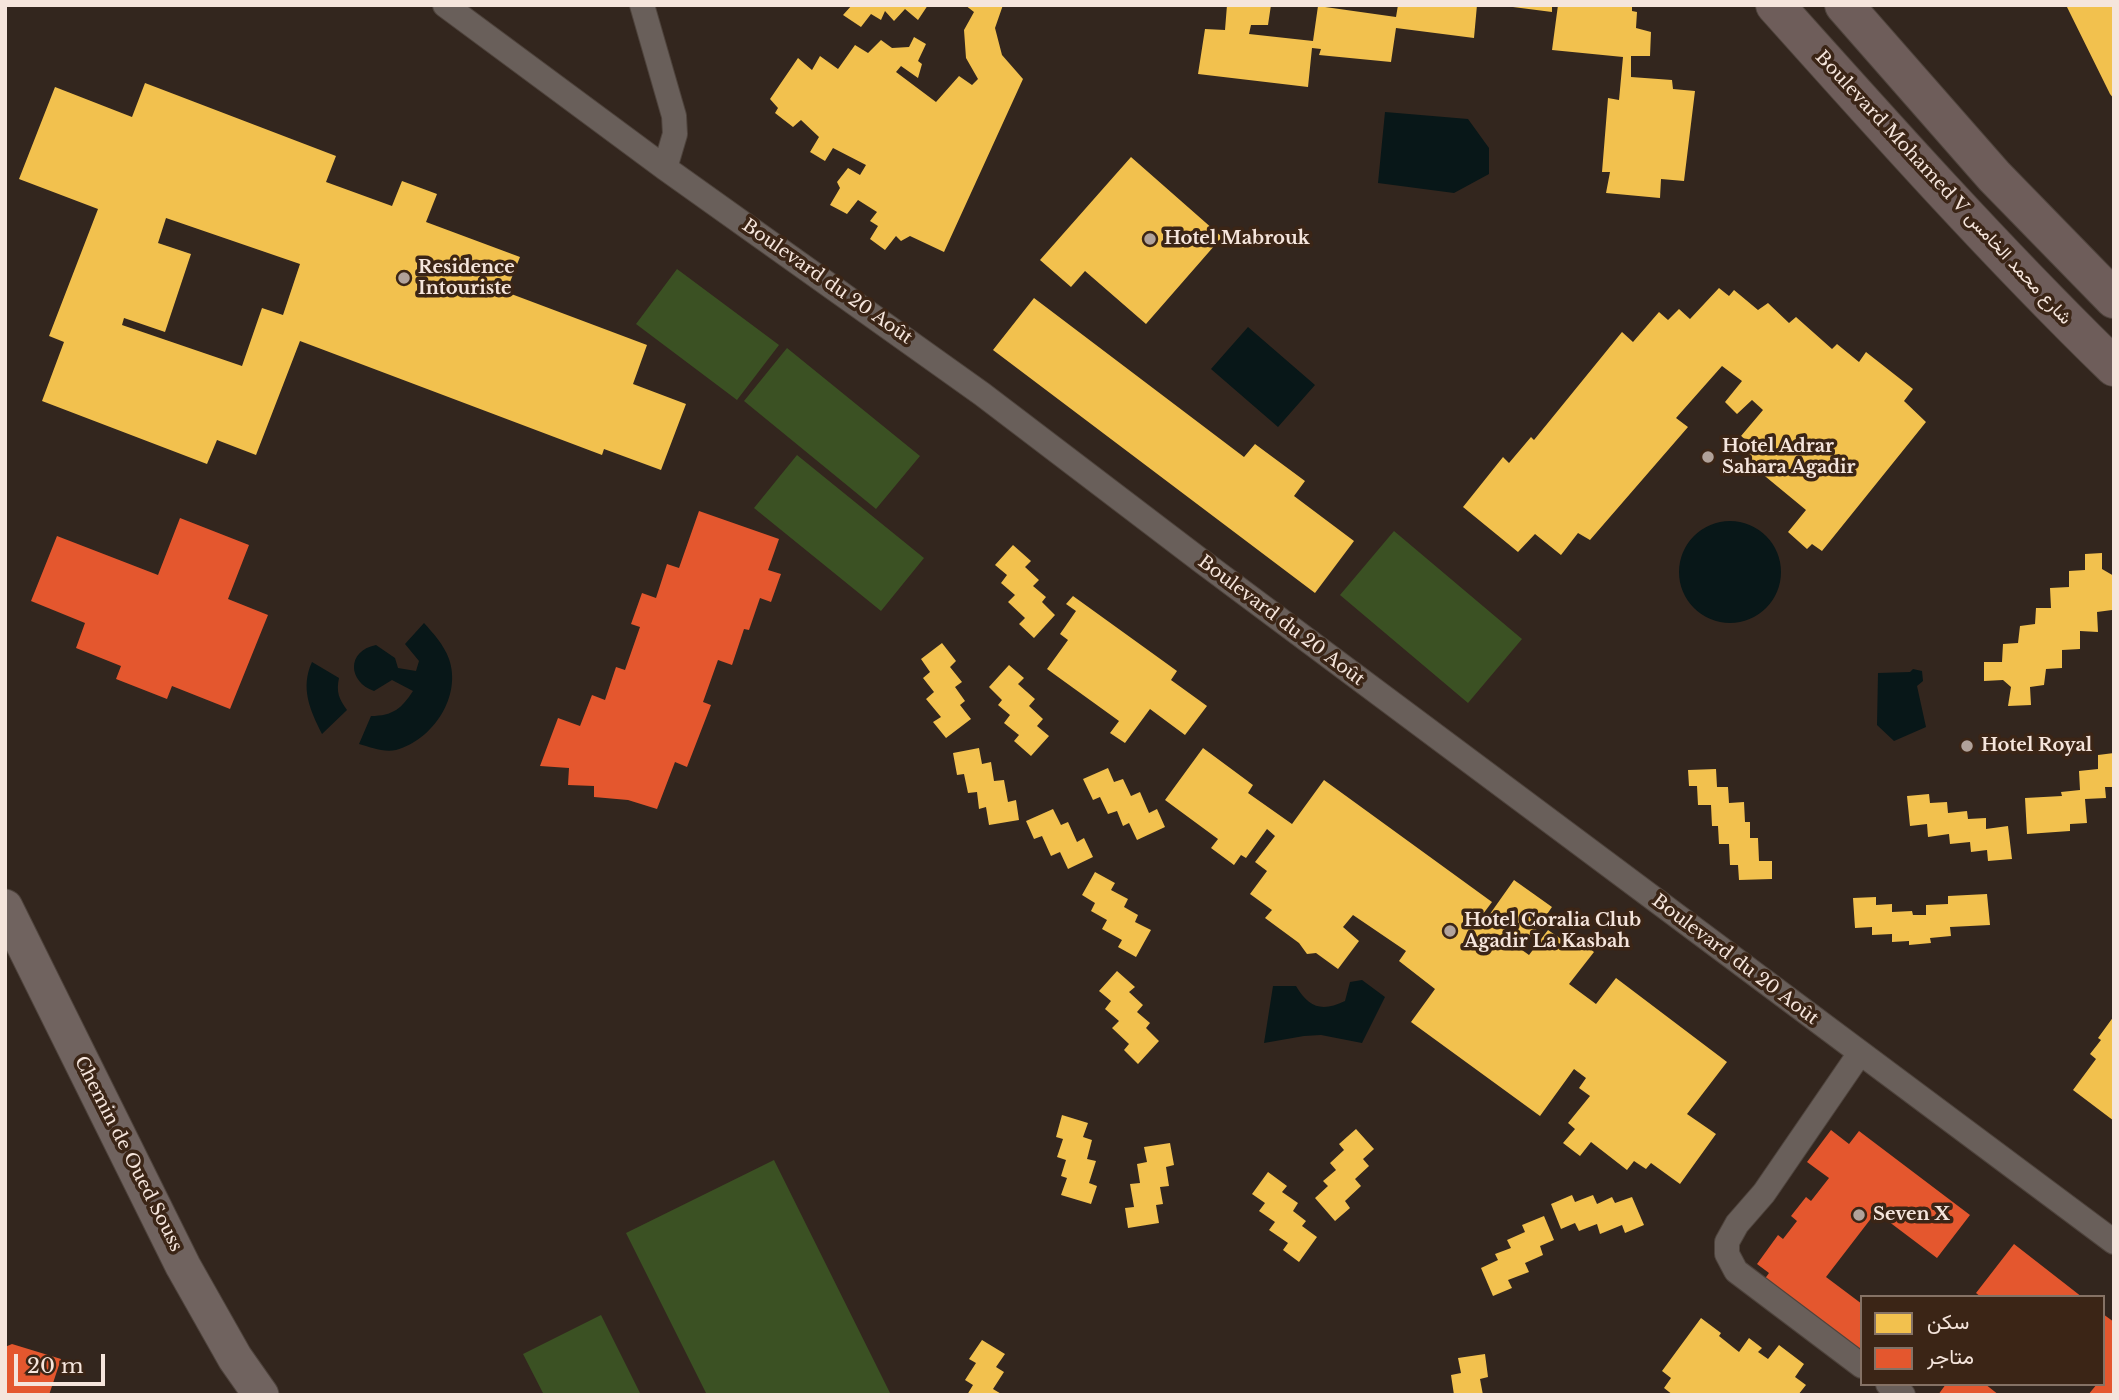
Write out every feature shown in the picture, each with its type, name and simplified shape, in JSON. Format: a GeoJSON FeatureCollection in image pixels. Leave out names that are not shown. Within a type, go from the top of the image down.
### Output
{"type":"FeatureCollection","features":[{"type":"Feature","properties":{"kind":"main road","name":"Boulevard Mohamed V شارع محمد الخامس"},"geometry":{"type":"LineString","coordinates":[[1775,5],[2068,323],[2114,367]]}},
{"type":"Feature","properties":{"kind":"main road"},"geometry":{"type":"LineString","coordinates":[[1844,5],[1994,176],[2114,299]]}},
{"type":"Feature","properties":{"kind":"street","name":"Boulevard du 20 Août"},"geometry":{"type":"LineString","coordinates":[[445,5],[665,168],[982,394],[1189,552],[2114,1242]]}},
{"type":"Feature","properties":{"kind":"street"},"geometry":{"type":"LineString","coordinates":[[642,5],[674,116],[675,134],[665,168]]}},
{"type":"Feature","properties":{"kind":"street","name":"Chemin de Oued Souss"},"geometry":{"type":"LineString","coordinates":[[5,908],[183,1266],[235,1358],[261,1395]]}},
{"type":"Feature","properties":{"kind":"street"},"geometry":{"type":"LineString","coordinates":[[1860,1053],[1764,1193],[1737,1224],[1727,1242],[1727,1254],[1736,1271],[1860,1364]]}},
{"type":"Feature","properties":{"kind":"green space"},"geometry":{"type":"Polygon","coordinates":[[[677,269],[779,345],[737,400],[636,324],[677,269]]]}},
{"type":"Feature","properties":{"kind":"green space"},"geometry":{"type":"Polygon","coordinates":[[[787,348],[920,456],[876,509],[744,401],[787,348]]]}},
{"type":"Feature","properties":{"kind":"green space"},"geometry":{"type":"Polygon","coordinates":[[[797,455],[924,558],[881,611],[754,508],[797,455]]]}},
{"type":"Feature","properties":{"kind":"green space"},"geometry":{"type":"Polygon","coordinates":[[[1394,531],[1522,639],[1468,703],[1340,595],[1394,531]]]}},
{"type":"Feature","properties":{"kind":"green space"},"geometry":{"type":"Polygon","coordinates":[[[774,1160],[891,1395],[707,1395],[626,1233],[774,1160]]]}},
{"type":"Feature","properties":{"kind":"green space"},"geometry":{"type":"Polygon","coordinates":[[[601,1315],[641,1395],[544,1395],[523,1354],[601,1315]]]}},
{"type":"Feature","properties":{"kind":"shaded area"},"geometry":{"type":"Polygon","coordinates":[[[1385,112],[1468,119],[1489,148],[1489,174],[1454,193],[1378,183],[1385,112]]]}},
{"type":"Feature","properties":{"kind":"shaded area"},"geometry":{"type":"Polygon","coordinates":[[[1248,327],[1315,385],[1278,427],[1211,369],[1248,327]]]}},
{"type":"Feature","properties":{"kind":"shaded area"},"geometry":{"type":"Polygon","coordinates":[[[1730,521],[1749,525],[1766,536],[1777,553],[1781,572],[1777,591],[1766,608],[1749,619],[1730,623],[1711,619],[1694,608],[1683,591],[1679,572],[1683,553],[1694,536],[1711,525],[1730,521]]]}},
{"type":"Feature","properties":{"kind":"shaded area"},"geometry":{"type":"Polygon","coordinates":[[[424,623],[444,649],[452,673],[448,701],[441,715],[422,737],[396,750],[382,750],[359,744],[371,716],[396,710],[413,691],[392,680],[374,691],[365,687],[355,674],[355,660],[366,648],[376,645],[395,658],[398,668],[416,671],[419,661],[405,644],[424,623]]]}},
{"type":"Feature","properties":{"kind":"shaded area"},"geometry":{"type":"Polygon","coordinates":[[[312,662],[339,678],[339,695],[347,710],[322,734],[308,699],[307,681],[312,662]]]}},
{"type":"Feature","properties":{"kind":"shaded area"},"geometry":{"type":"Polygon","coordinates":[[[1913,669],[1922,671],[1923,681],[1917,686],[1926,727],[1894,741],[1877,725],[1878,673],[1910,672],[1913,669]]]}},
{"type":"Feature","properties":{"kind":"shaded area"},"geometry":{"type":"Polygon","coordinates":[[[1362,980],[1385,997],[1362,1043],[1321,1035],[1264,1043],[1273,986],[1296,986],[1311,1003],[1323,1007],[1345,1001],[1350,982],[1362,980]]]}},
{"type":"Feature","properties":{"kind":"building: سكن"},"geometry":{"type":"Polygon","coordinates":[[[852,5],[928,5],[918,20],[905,9],[894,21],[885,11],[881,20],[871,14],[861,27],[843,15],[852,5]]]}},
{"type":"Feature","properties":{"kind":"building: سكن"},"geometry":{"type":"Polygon","coordinates":[[[965,5],[1003,5],[995,28],[1002,55],[1023,79],[944,252],[910,236],[901,241],[896,236],[885,250],[870,239],[878,226],[870,221],[877,212],[858,200],[847,214],[830,205],[840,188],[837,182],[848,168],[860,175],[866,165],[833,148],[825,161],[810,152],[819,137],[801,120],[793,127],[775,113],[778,108],[770,99],[798,58],[812,70],[820,56],[838,69],[855,45],[868,53],[881,40],[892,48],[909,47],[914,37],[926,44],[918,61],[922,64],[918,78],[901,66],[896,72],[936,102],[959,76],[972,85],[978,79],[966,58],[964,30],[974,12],[965,5]]]}},
{"type":"Feature","properties":{"kind":"building: سكن"},"geometry":{"type":"Polygon","coordinates":[[[1227,5],[1271,5],[1268,25],[1251,25],[1249,34],[1313,41],[1318,6],[1396,17],[1398,5],[1477,5],[1474,38],[1396,28],[1391,62],[1319,55],[1321,49],[1312,48],[1308,87],[1198,74],[1205,29],[1225,30],[1227,5]]]}},
{"type":"Feature","properties":{"kind":"building: سكن"},"geometry":{"type":"Polygon","coordinates":[[[1552,5],[1552,12],[1513,7],[1552,5]]]}},
{"type":"Feature","properties":{"kind":"building: سكن"},"geometry":{"type":"Polygon","coordinates":[[[1558,5],[1632,5],[1632,11],[1637,12],[1636,28],[1651,32],[1650,56],[1631,56],[1631,77],[1672,80],[1673,89],[1695,91],[1684,181],[1661,179],[1660,198],[1606,193],[1610,172],[1602,172],[1608,98],[1619,100],[1623,57],[1552,50],[1558,5]]]}},
{"type":"Feature","properties":{"kind":"building: سكن"},"geometry":{"type":"Polygon","coordinates":[[[2066,5],[2114,5],[2114,99],[2110,94],[2066,5]]]}},
{"type":"Feature","properties":{"kind":"building: سكن","name":"Residence Intouriste"},"geometry":{"type":"Polygon","coordinates":[[[145,83],[336,156],[326,182],[392,206],[402,181],[437,194],[426,222],[520,257],[506,292],[647,345],[633,384],[686,404],[661,470],[604,449],[602,455],[300,341],[256,455],[217,440],[207,464],[42,401],[64,342],[49,336],[98,209],[19,179],[55,87],[132,117],[145,83]],[[166,218],[158,243],[191,254],[165,332],[124,318],[122,325],[242,366],[262,308],[283,315],[300,264],[166,218]]]}},
{"type":"Feature","properties":{"kind":"building: سكن"},"geometry":{"type":"Polygon","coordinates":[[[1131,157],[1222,237],[1146,324],[1085,271],[1071,287],[1040,260],[1131,157]]]}},
{"type":"Feature","properties":{"kind":"building: سكن"},"geometry":{"type":"Polygon","coordinates":[[[1719,288],[1729,296],[1734,290],[1758,310],[1768,303],[1789,323],[1796,317],[1832,349],[1837,344],[1859,362],[1866,352],[1913,389],[1904,401],[1926,422],[1822,551],[1812,544],[1807,549],[1788,532],[1806,510],[1743,458],[1752,445],[1741,436],[1763,410],[1752,400],[1737,414],[1725,402],[1742,381],[1722,366],[1676,418],[1688,427],[1590,540],[1578,533],[1561,555],[1535,534],[1518,552],[1463,507],[1503,457],[1509,463],[1531,437],[1534,440],[1622,332],[1633,342],[1659,312],[1668,320],[1679,309],[1690,319],[1719,288]]]}},
{"type":"Feature","properties":{"kind":"building: سكن"},"geometry":{"type":"Polygon","coordinates":[[[1034,298],[1244,457],[1255,444],[1305,481],[1294,496],[1354,541],[1315,593],[993,350],[1034,298]]]}},
{"type":"Feature","properties":{"kind":"building: سكن"},"geometry":{"type":"Polygon","coordinates":[[[1013,545],[1031,561],[1025,567],[1039,580],[1033,586],[1046,597],[1042,602],[1055,615],[1034,638],[1019,624],[1025,618],[1008,602],[1015,595],[1001,583],[1007,575],[995,565],[1013,545]]]}},
{"type":"Feature","properties":{"kind":"building: سكن"},"geometry":{"type":"Polygon","coordinates":[[[2102,553],[2102,569],[2114,576],[2112,610],[2097,612],[2098,632],[2080,631],[2080,649],[2062,650],[2062,668],[2046,669],[2044,685],[2030,687],[2031,705],[2008,706],[2011,687],[2003,680],[1984,681],[1984,662],[2002,662],[2003,644],[2018,643],[2020,626],[2035,624],[2036,608],[2051,608],[2050,588],[2069,587],[2069,571],[2085,570],[2085,554],[2102,553]]]}},
{"type":"Feature","properties":{"kind":"building: سكن"},"geometry":{"type":"Polygon","coordinates":[[[1073,596],[1177,671],[1171,680],[1207,706],[1185,735],[1150,709],[1125,743],[1110,733],[1119,721],[1047,669],[1068,640],[1060,634],[1076,611],[1066,604],[1073,596]]]}},
{"type":"Feature","properties":{"kind":"building: سكن"},"geometry":{"type":"Polygon","coordinates":[[[942,643],[956,661],[950,667],[962,682],[955,687],[965,701],[960,705],[971,719],[946,738],[933,722],[941,717],[926,699],[934,692],[923,678],[930,672],[921,659],[942,643]]]}},
{"type":"Feature","properties":{"kind":"building: سكن"},"geometry":{"type":"Polygon","coordinates":[[[1009,665],[1024,678],[1018,684],[1035,699],[1029,706],[1043,719],[1037,726],[1049,736],[1031,756],[1014,741],[1019,735],[1004,723],[1010,715],[998,705],[1002,700],[989,687],[1009,665]]]}},
{"type":"Feature","properties":{"kind":"building: سكن"},"geometry":{"type":"Polygon","coordinates":[[[979,748],[982,764],[991,762],[994,781],[1004,780],[1008,802],[1016,800],[1019,820],[989,825],[986,807],[979,809],[977,792],[968,793],[964,774],[957,775],[953,753],[979,748]]]}},
{"type":"Feature","properties":{"kind":"building: سكن"},"geometry":{"type":"Polygon","coordinates":[[[1203,748],[1253,785],[1248,793],[1292,824],[1324,780],[1492,902],[1480,918],[1485,921],[1514,880],[1552,907],[1522,950],[1529,955],[1548,930],[1561,939],[1568,931],[1594,952],[1569,984],[1596,1004],[1616,978],[1727,1062],[1687,1114],[1716,1134],[1680,1184],[1651,1163],[1646,1169],[1634,1161],[1627,1170],[1591,1142],[1580,1156],[1563,1143],[1575,1129],[1568,1123],[1590,1096],[1579,1088],[1586,1078],[1574,1069],[1540,1116],[1411,1022],[1435,989],[1399,961],[1406,951],[1353,915],[1343,927],[1359,941],[1338,969],[1316,953],[1307,954],[1299,943],[1265,918],[1272,910],[1250,894],[1267,871],[1255,862],[1275,836],[1267,829],[1246,858],[1241,855],[1234,865],[1211,848],[1218,839],[1165,800],[1203,748]]]}},
{"type":"Feature","properties":{"kind":"building: سكن"},"geometry":{"type":"Polygon","coordinates":[[[2114,753],[2114,787],[2105,787],[2106,798],[2085,799],[2087,823],[2070,824],[2070,831],[2027,834],[2025,798],[2062,796],[2061,792],[2080,790],[2079,771],[2098,769],[2098,755],[2114,753]]]}},
{"type":"Feature","properties":{"kind":"building: سكن"},"geometry":{"type":"Polygon","coordinates":[[[1108,768],[1114,782],[1123,779],[1131,796],[1140,792],[1149,813],[1157,809],[1165,827],[1137,840],[1129,823],[1123,826],[1117,811],[1108,814],[1100,797],[1093,800],[1083,779],[1108,768]]]}},
{"type":"Feature","properties":{"kind":"building: سكن"},"geometry":{"type":"Polygon","coordinates":[[[1716,769],[1717,787],[1728,787],[1729,803],[1744,802],[1745,822],[1750,822],[1750,838],[1758,838],[1759,861],[1772,861],[1772,879],[1739,880],[1738,865],[1730,865],[1729,844],[1719,844],[1718,826],[1712,826],[1711,805],[1698,805],[1697,786],[1689,786],[1688,770],[1716,769]]]}},
{"type":"Feature","properties":{"kind":"building: سكن"},"geometry":{"type":"Polygon","coordinates":[[[1929,794],[1930,803],[1947,802],[1948,813],[1967,811],[1968,819],[1986,818],[1986,829],[2008,826],[2012,859],[1988,861],[1987,850],[1971,852],[1970,842],[1950,844],[1949,834],[1928,837],[1927,824],[1910,826],[1907,796],[1929,794]]]}},
{"type":"Feature","properties":{"kind":"building: سكن"},"geometry":{"type":"Polygon","coordinates":[[[1053,809],[1061,825],[1068,822],[1077,842],[1084,838],[1093,857],[1068,869],[1060,852],[1051,856],[1042,836],[1034,839],[1026,821],[1053,809]]]}},
{"type":"Feature","properties":{"kind":"building: سكن"},"geometry":{"type":"Polygon","coordinates":[[[1095,872],[1115,883],[1111,890],[1128,899],[1124,907],[1138,915],[1135,922],[1151,930],[1136,957],[1118,947],[1122,940],[1102,929],[1107,920],[1091,911],[1095,903],[1082,895],[1095,872]]]}},
{"type":"Feature","properties":{"kind":"building: سكن"},"geometry":{"type":"Polygon","coordinates":[[[1987,894],[1990,925],[1950,927],[1951,936],[1930,938],[1931,943],[1909,945],[1909,941],[1892,942],[1892,934],[1872,935],[1872,927],[1855,928],[1853,898],[1876,897],[1876,905],[1892,904],[1892,912],[1912,911],[1913,915],[1926,915],[1926,905],[1948,904],[1948,896],[1987,894]]]}},
{"type":"Feature","properties":{"kind":"building: سكن"},"geometry":{"type":"Polygon","coordinates":[[[1117,971],[1135,987],[1129,992],[1143,1005],[1137,1012],[1150,1023],[1146,1028],[1159,1041],[1138,1064],[1124,1050],[1129,1044],[1112,1028],[1119,1021],[1105,1009],[1111,1001],[1099,991],[1117,971]]]}},
{"type":"Feature","properties":{"kind":"building: سكن"},"geometry":{"type":"Polygon","coordinates":[[[2114,1016],[2114,1121],[2073,1090],[2096,1059],[2090,1054],[2114,1016]]]}},
{"type":"Feature","properties":{"kind":"building: سكن"},"geometry":{"type":"Polygon","coordinates":[[[1062,1115],[1088,1123],[1083,1137],[1092,1140],[1087,1159],[1096,1161],[1089,1183],[1097,1186],[1091,1204],[1061,1195],[1067,1178],[1061,1176],[1066,1160],[1057,1157],[1063,1139],[1056,1137],[1062,1115]]]}},
{"type":"Feature","properties":{"kind":"building: سكن"},"geometry":{"type":"Polygon","coordinates":[[[1356,1129],[1374,1149],[1363,1159],[1369,1166],[1355,1179],[1361,1186],[1345,1201],[1350,1208],[1335,1221],[1315,1198],[1328,1186],[1323,1181],[1336,1170],[1330,1163],[1344,1150],[1339,1144],[1356,1129]]]}},
{"type":"Feature","properties":{"kind":"building: سكن"},"geometry":{"type":"Polygon","coordinates":[[[1170,1143],[1174,1165],[1166,1167],[1169,1186],[1160,1187],[1163,1204],[1156,1205],[1159,1223],[1128,1228],[1125,1208],[1134,1207],[1130,1184],[1140,1183],[1137,1164],[1147,1162],[1144,1147],[1170,1143]]]}},
{"type":"Feature","properties":{"kind":"building: سكن"},"geometry":{"type":"Polygon","coordinates":[[[1268,1172],[1287,1186],[1282,1192],[1298,1203],[1293,1211],[1306,1221],[1302,1226],[1317,1237],[1299,1262],[1283,1250],[1288,1243],[1269,1230],[1275,1222],[1259,1211],[1265,1203],[1252,1194],[1268,1172]]]}},
{"type":"Feature","properties":{"kind":"building: سكن"},"geometry":{"type":"Polygon","coordinates":[[[1572,1195],[1575,1202],[1593,1195],[1597,1204],[1612,1197],[1615,1203],[1632,1197],[1644,1225],[1625,1233],[1622,1225],[1600,1234],[1597,1224],[1579,1231],[1575,1223],[1561,1229],[1551,1204],[1572,1195]]]}},
{"type":"Feature","properties":{"kind":"building: سكن"},"geometry":{"type":"Polygon","coordinates":[[[1544,1216],[1554,1240],[1540,1246],[1543,1255],[1525,1263],[1529,1272],[1508,1280],[1512,1288],[1493,1296],[1481,1268],[1498,1260],[1495,1254],[1511,1248],[1507,1240],[1525,1232],[1522,1225],[1544,1216]]]}},
{"type":"Feature","properties":{"kind":"building: سكن"},"geometry":{"type":"Polygon","coordinates":[[[1701,1318],[1721,1333],[1719,1336],[1739,1352],[1749,1338],[1762,1348],[1758,1352],[1768,1359],[1779,1345],[1804,1364],[1795,1377],[1806,1385],[1798,1395],[1673,1395],[1664,1388],[1671,1378],[1662,1371],[1701,1318]]]}},
{"type":"Feature","properties":{"kind":"building: سكن"},"geometry":{"type":"Polygon","coordinates":[[[982,1340],[1005,1354],[996,1367],[1004,1372],[993,1389],[1003,1395],[967,1395],[973,1385],[965,1380],[976,1363],[969,1359],[982,1340]]]}},
{"type":"Feature","properties":{"kind":"building: سكن"},"geometry":{"type":"Polygon","coordinates":[[[1485,1354],[1488,1377],[1480,1379],[1483,1395],[1454,1395],[1451,1375],[1461,1373],[1458,1358],[1485,1354]]]}},
{"type":"Feature","properties":{"kind":"building: متاجر"},"geometry":{"type":"Polygon","coordinates":[[[699,511],[779,539],[768,570],[781,574],[771,602],[760,598],[749,630],[744,629],[732,665],[718,660],[703,702],[711,705],[687,767],[675,762],[657,809],[628,800],[594,797],[594,786],[568,785],[569,768],[540,766],[558,718],[580,726],[592,695],[605,700],[616,667],[625,670],[640,627],[631,624],[642,593],[656,598],[667,564],[679,568],[699,511]]]}},
{"type":"Feature","properties":{"kind":"building: متاجر"},"geometry":{"type":"Polygon","coordinates":[[[180,518],[249,545],[228,599],[268,615],[230,709],[172,686],[167,699],[116,679],[121,666],[76,648],[85,623],[31,601],[57,536],[158,575],[180,518]]]}},
{"type":"Feature","properties":{"kind":"building: متاجر"},"geometry":{"type":"Polygon","coordinates":[[[1831,1130],[1849,1144],[1859,1131],[1970,1215],[1937,1258],[1876,1212],[1826,1277],[1860,1302],[1860,1352],[1761,1284],[1769,1273],[1757,1264],[1778,1235],[1783,1239],[1797,1221],[1791,1216],[1806,1197],[1811,1201],[1829,1178],[1807,1162],[1831,1130]]]}},
{"type":"Feature","properties":{"kind":"building: متاجر"},"geometry":{"type":"Polygon","coordinates":[[[2014,1244],[2079,1295],[1978,1295],[1976,1293],[2014,1244]]]}},
{"type":"Feature","properties":{"kind":"building: متاجر"},"geometry":{"type":"Polygon","coordinates":[[[2105,1315],[2114,1322],[2114,1395],[2088,1395],[2095,1386],[2105,1386],[2105,1315]]]}},
{"type":"Feature","properties":{"kind":"building: متاجر"},"geometry":{"type":"Polygon","coordinates":[[[12,1344],[61,1359],[49,1395],[5,1395],[5,1347],[12,1344]]]}},
{"type":"Feature","properties":{"kind":"building: متاجر"},"geometry":{"type":"Polygon","coordinates":[[[1945,1386],[1988,1386],[1999,1395],[1938,1395],[1945,1386]]]}},
{"type":"Feature","properties":{"kind":"place","name":"Hotel Mabrouk"},"geometry":{"type":"Point","coordinates":[1150,239]}},
{"type":"Feature","properties":{"kind":"place","name":"Residence Intouriste"},"geometry":{"type":"Point","coordinates":[404,278]}},
{"type":"Feature","properties":{"kind":"place","name":"Hotel Adrar Sahara Agadir"},"geometry":{"type":"Point","coordinates":[1708,457]}},
{"type":"Feature","properties":{"kind":"place","name":"Hotel Royal"},"geometry":{"type":"Point","coordinates":[1967,746]}},
{"type":"Feature","properties":{"kind":"place","name":"Hotel Coralia Club Agadir La Kasbah"},"geometry":{"type":"Point","coordinates":[1450,931]}},
{"type":"Feature","properties":{"kind":"place","name":"Seven X"},"geometry":{"type":"Point","coordinates":[1859,1215]}}]}
